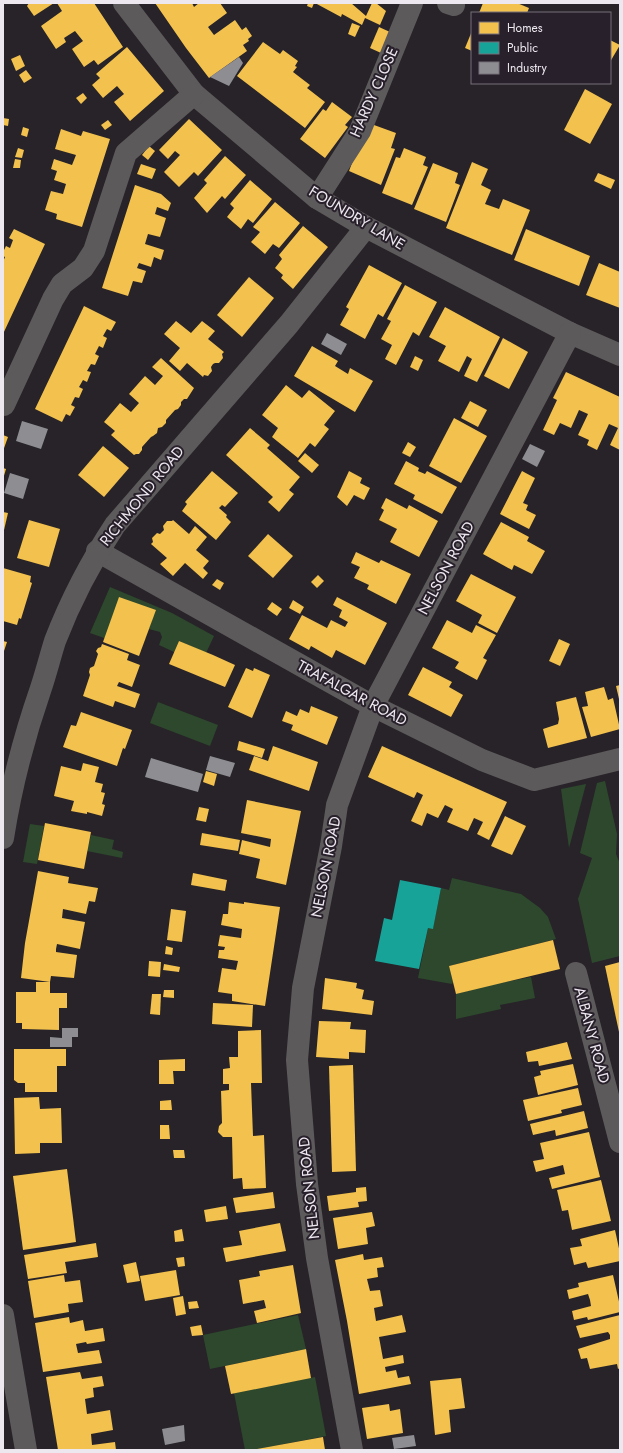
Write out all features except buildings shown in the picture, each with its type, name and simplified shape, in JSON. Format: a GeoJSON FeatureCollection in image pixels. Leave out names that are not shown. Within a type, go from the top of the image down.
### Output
{"type":"FeatureCollection","features":[{"type":"Feature","properties":{"kind":"street","name":"FOUNDRY LANE"},"geometry":{"type":"LineString","coordinates":[[124,3],[194,94],[317,198],[366,227],[570,333],[620,355]]}},
{"type":"Feature","properties":{"kind":"street","name":"HARDY CLOSE"},"geometry":{"type":"LineString","coordinates":[[317,198],[360,131],[412,3]]}},
{"type":"Feature","properties":{"kind":"street"},"geometry":{"type":"LineString","coordinates":[[4,405],[59,289],[62,284],[83,268],[94,251],[126,153],[194,94]]}},
{"type":"Feature","properties":{"kind":"street","name":"RICHMOND ROAD"},"geometry":{"type":"LineString","coordinates":[[3,838],[8,806],[30,719],[55,642],[97,551],[115,525],[289,324],[366,227]]}},
{"type":"Feature","properties":{"kind":"street","name":"NELSON ROAD"},"geometry":{"type":"LineString","coordinates":[[352,1450],[317,1258],[307,1184],[297,1060],[303,988],[331,846],[337,805],[373,706],[570,333]]}},
{"type":"Feature","properties":{"kind":"street","name":"TRAFALGAR ROAD"},"geometry":{"type":"LineString","coordinates":[[97,551],[373,706],[482,760],[534,780],[620,759]]}},
{"type":"Feature","properties":{"kind":"street","name":"ALBANY ROAD"},"geometry":{"type":"LineString","coordinates":[[576,973],[620,1142]]}},
{"type":"Feature","properties":{"kind":"street"},"geometry":{"type":"LineString","coordinates":[[3,1315],[26,1450]]}},
{"type":"Feature","properties":{"kind":"green space"},"geometry":{"type":"Polygon","coordinates":[[[110,587],[172,613],[214,636],[206,653],[179,641],[174,652],[159,645],[162,637],[160,632],[149,629],[155,610],[104,638],[90,633],[110,587]]]}},
{"type":"Feature","properties":{"kind":"green space"},"geometry":{"type":"Polygon","coordinates":[[[158,702],[218,725],[210,746],[150,723],[158,702]]]}},
{"type":"Feature","properties":{"kind":"green space"},"geometry":{"type":"Polygon","coordinates":[[[605,781],[617,834],[616,854],[620,864],[620,956],[592,963],[578,899],[592,858],[580,853],[597,783],[605,781]]]}},
{"type":"Feature","properties":{"kind":"green space"},"geometry":{"type":"Polygon","coordinates":[[[586,784],[569,848],[561,789],[586,784]]]}},
{"type":"Feature","properties":{"kind":"green space"},"geometry":{"type":"Polygon","coordinates":[[[30,824],[44,826],[37,864],[23,862],[30,824]]]}},
{"type":"Feature","properties":{"kind":"green space"},"geometry":{"type":"Polygon","coordinates":[[[91,835],[114,840],[112,849],[123,852],[122,858],[87,851],[91,835]]]}},
{"type":"Feature","properties":{"kind":"green space"},"geometry":{"type":"Polygon","coordinates":[[[452,878],[521,894],[540,908],[548,917],[556,939],[449,966],[453,982],[452,984],[418,978],[428,928],[433,928],[441,888],[449,890],[452,878]]]}},
{"type":"Feature","properties":{"kind":"green space"},"geometry":{"type":"Polygon","coordinates":[[[531,977],[535,998],[500,1005],[501,1009],[456,1019],[456,994],[489,985],[531,977]]]}},
{"type":"Feature","properties":{"kind":"green space"},"geometry":{"type":"Polygon","coordinates":[[[298,1315],[306,1349],[210,1369],[203,1335],[298,1315]]]}},
{"type":"Feature","properties":{"kind":"green space"},"geometry":{"type":"Polygon","coordinates":[[[315,1377],[326,1436],[253,1450],[245,1450],[234,1393],[315,1377]]]}}]}
